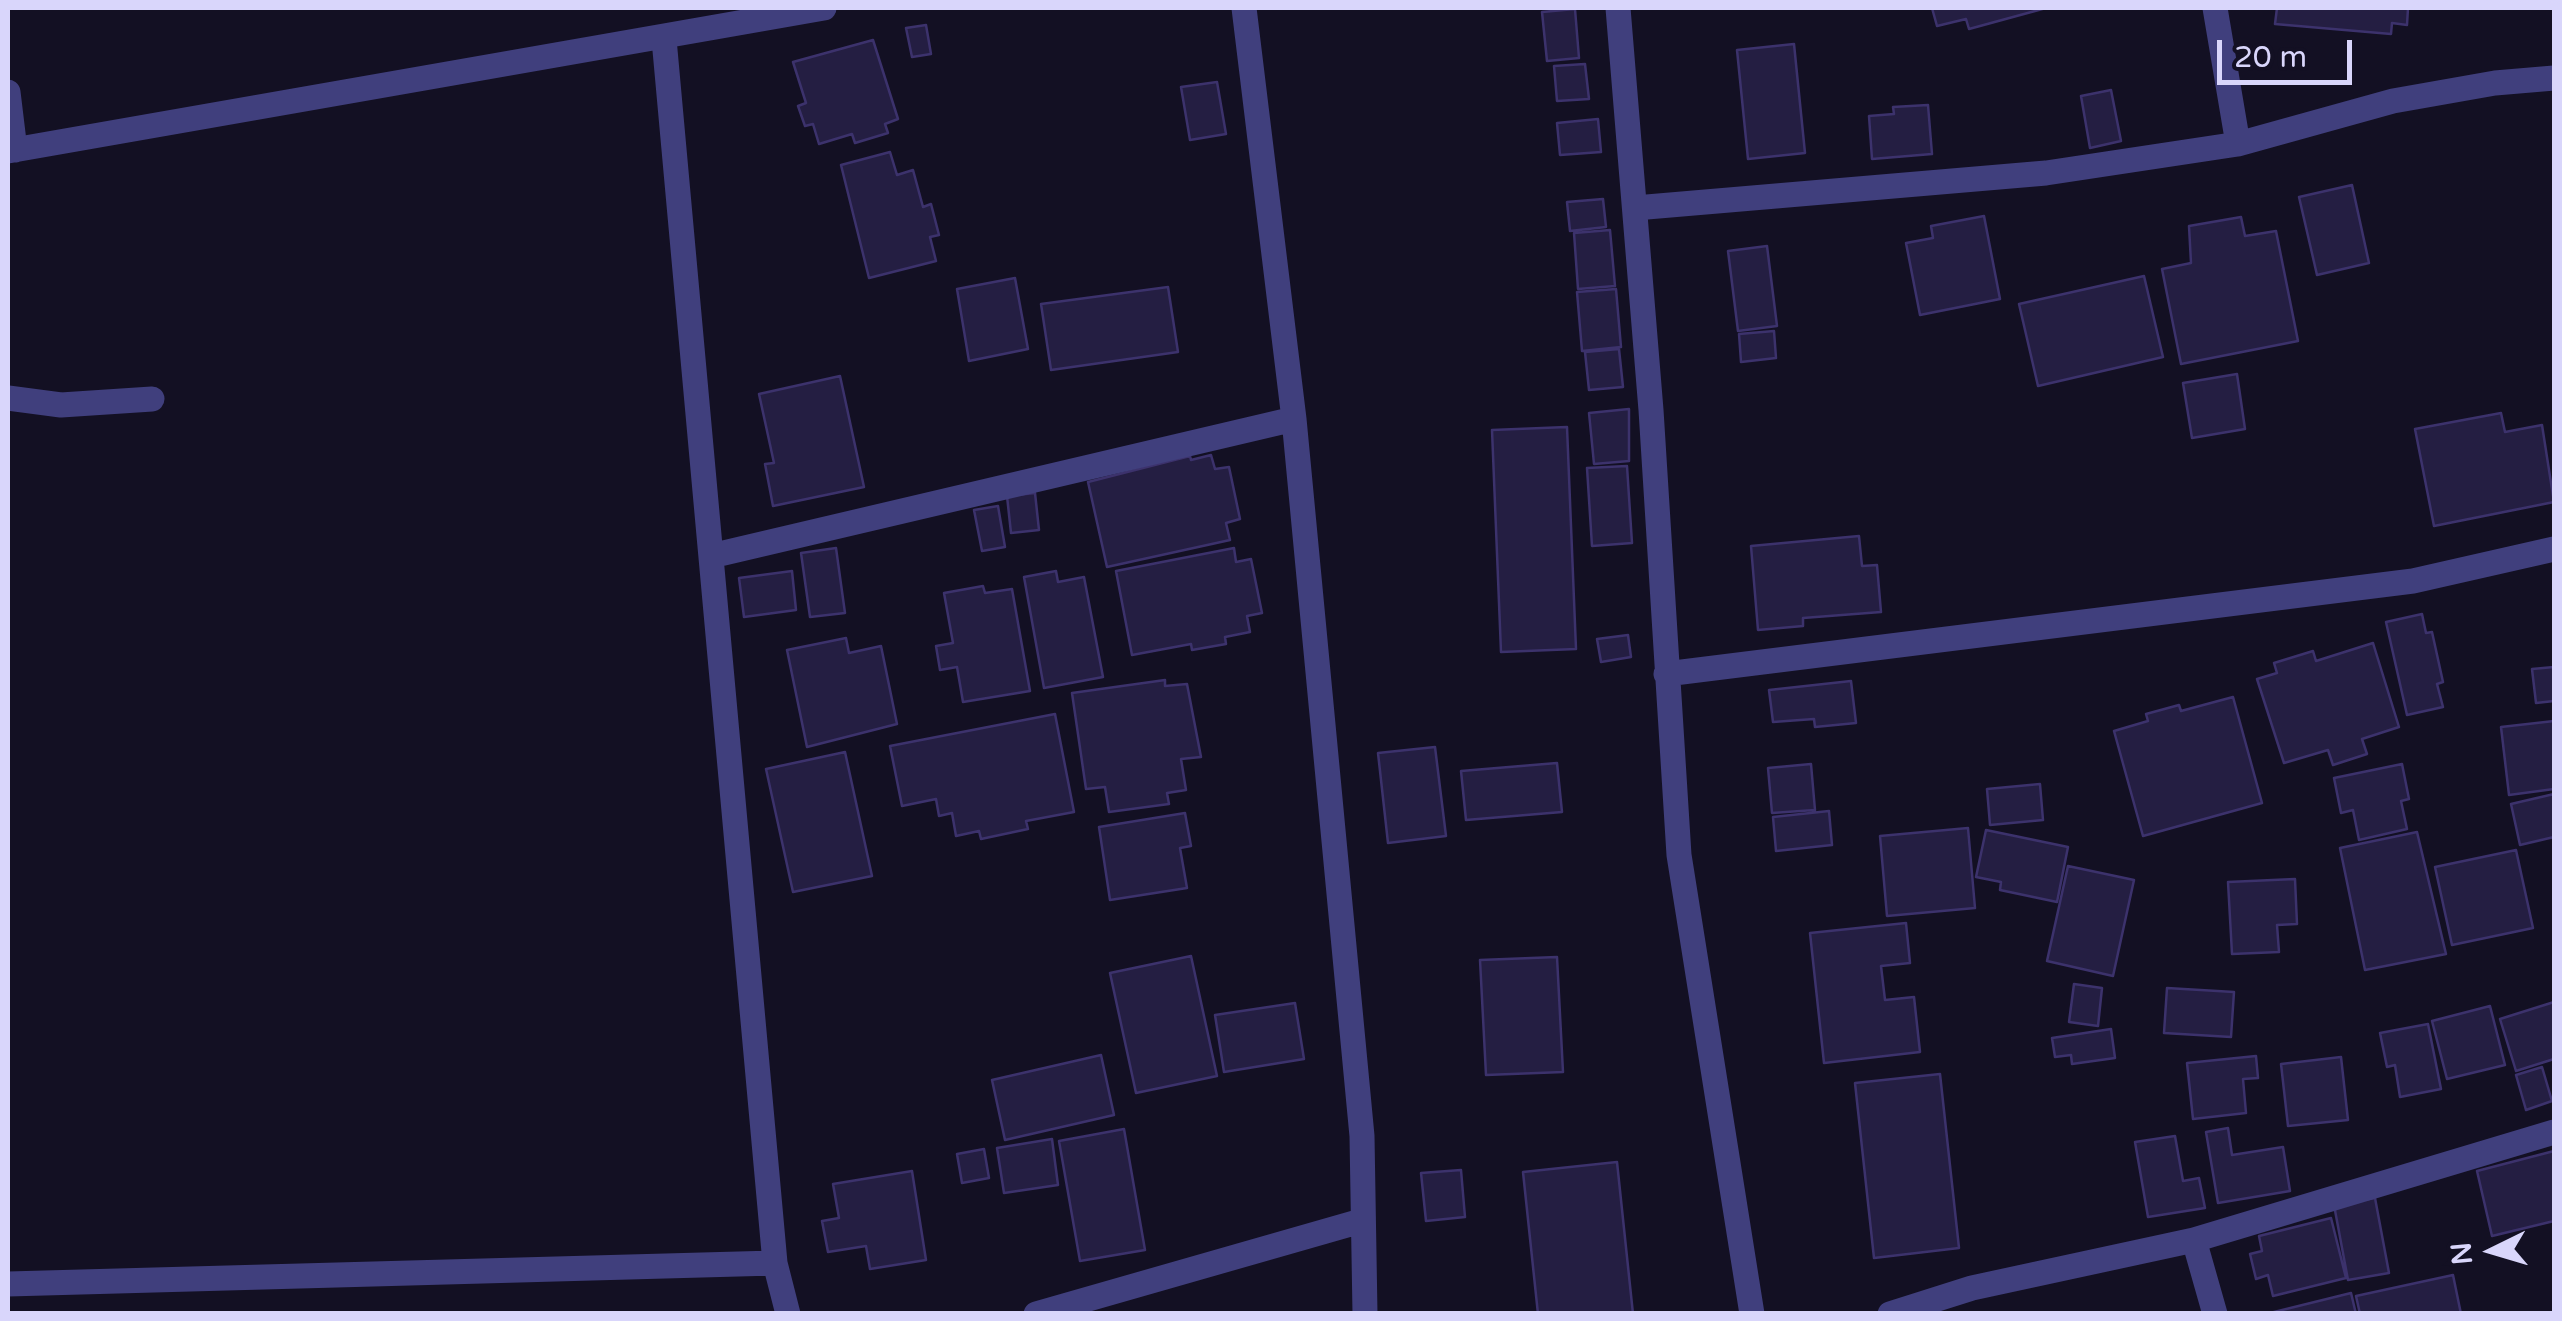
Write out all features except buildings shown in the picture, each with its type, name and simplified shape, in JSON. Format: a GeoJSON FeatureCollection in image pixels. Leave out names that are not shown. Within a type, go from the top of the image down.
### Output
{"type":"FeatureCollection","features":[{"type":"Feature","properties":{"kind":"street"},"geometry":{"type":"LineString","coordinates":[[8,92],[11,150],[824,8]]}},
{"type":"Feature","properties":{"kind":"street"},"geometry":{"type":"LineString","coordinates":[[1244,8],[1294,419],[1362,1136],[1365,1314]]}},
{"type":"Feature","properties":{"kind":"street"},"geometry":{"type":"LineString","coordinates":[[1618,8],[1678,855],[1752,1314]]}},
{"type":"Feature","properties":{"kind":"street"},"geometry":{"type":"LineString","coordinates":[[2214,8],[2238,144]]}},
{"type":"Feature","properties":{"kind":"street"},"geometry":{"type":"LineString","coordinates":[[664,38],[776,1264],[788,1314]]}},
{"type":"Feature","properties":{"kind":"street"},"geometry":{"type":"LineString","coordinates":[[1634,208],[2046,172],[2238,144],[2393,101],[2494,82],[2554,78]]}},
{"type":"Feature","properties":{"kind":"street"},"geometry":{"type":"LineString","coordinates":[[8,398],[61,405],[152,398]]}},
{"type":"Feature","properties":{"kind":"street"},"geometry":{"type":"LineString","coordinates":[[711,556],[1294,419]]}},
{"type":"Feature","properties":{"kind":"street"},"geometry":{"type":"LineString","coordinates":[[1666,674],[2413,582],[2554,549]]}},
{"type":"Feature","properties":{"kind":"street"},"geometry":{"type":"LineString","coordinates":[[1890,1314],[1972,1288],[2194,1240],[2554,1132]]}},
{"type":"Feature","properties":{"kind":"street"},"geometry":{"type":"LineString","coordinates":[[1036,1314],[1361,1221]]}},
{"type":"Feature","properties":{"kind":"street"},"geometry":{"type":"LineString","coordinates":[[2194,1240],[2216,1314]]}},
{"type":"Feature","properties":{"kind":"street"},"geometry":{"type":"LineString","coordinates":[[8,1284],[776,1264]]}}]}
